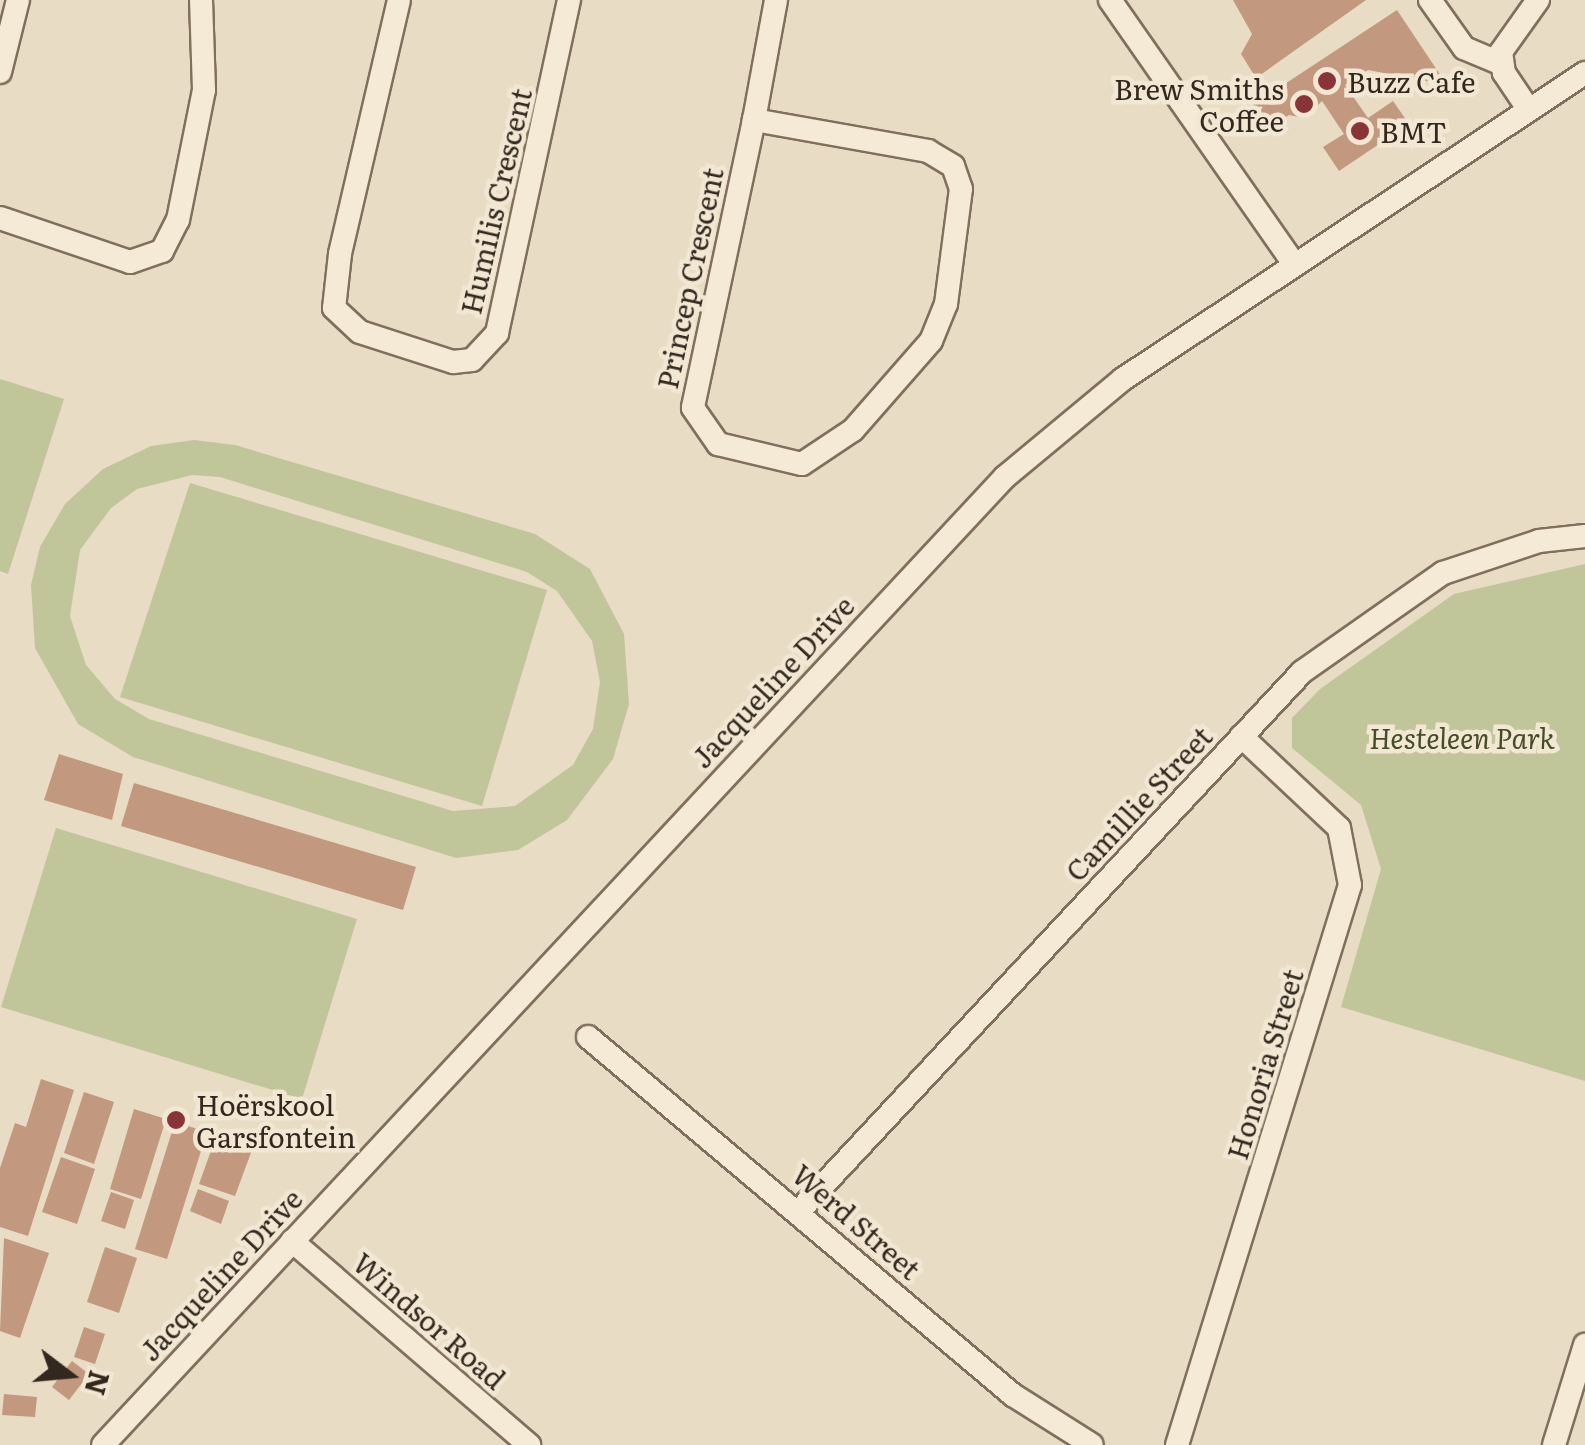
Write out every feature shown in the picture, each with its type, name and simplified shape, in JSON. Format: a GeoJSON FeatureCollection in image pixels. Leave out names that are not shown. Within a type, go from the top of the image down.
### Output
{"type":"FeatureCollection","features":[{"type":"Feature","properties":{"kind":"street"},"geometry":{"type":"LineString","coordinates":[[0,72],[18,0]]}},
{"type":"Feature","properties":{"kind":"street"},"geometry":{"type":"LineString","coordinates":[[0,218],[130,262],[162,251],[178,220],[204,90],[202,0]]}},
{"type":"Feature","properties":{"kind":"street","name":"Humilis Crescent"},"geometry":{"type":"LineString","coordinates":[[399,0],[337,268],[334,308],[360,332],[453,362],[472,360],[496,333],[570,0]]}},
{"type":"Feature","properties":{"kind":"street","name":"Princep Crescent"},"geometry":{"type":"LineString","coordinates":[[754,120],[928,151],[954,166],[961,189],[946,304],[931,341],[853,430],[802,464],[718,444],[692,408],[776,0]]}},
{"type":"Feature","properties":{"kind":"street"},"geometry":{"type":"LineString","coordinates":[[1110,0],[1294,264]]}},
{"type":"Feature","properties":{"kind":"street"},"geometry":{"type":"LineString","coordinates":[[1430,0],[1464,48],[1500,63],[1529,110]]}},
{"type":"Feature","properties":{"kind":"street"},"geometry":{"type":"LineString","coordinates":[[1500,63],[1503,44],[1538,0]]}},
{"type":"Feature","properties":{"kind":"street","name":"Jacqueline Drive"},"geometry":{"type":"LineString","coordinates":[[103,1445],[1005,477],[1093,400],[1585,73]]}},
{"type":"Feature","properties":{"kind":"street","name":"Camillie Street"},"geometry":{"type":"LineString","coordinates":[[800,1210],[1302,672],[1443,573],[1539,541],[1585,536]]}},
{"type":"Feature","properties":{"kind":"street","name":"Honoria Street"},"geometry":{"type":"LineString","coordinates":[[1178,1445],[1350,885],[1339,828],[1241,736]]}},
{"type":"Feature","properties":{"kind":"street","name":"Werd Street"},"geometry":{"type":"LineString","coordinates":[[588,1037],[800,1210],[1013,1396],[1092,1445]]}},
{"type":"Feature","properties":{"kind":"street","name":"Windsor Road"},"geometry":{"type":"LineString","coordinates":[[292,1241],[529,1445]]}},
{"type":"Feature","properties":{"kind":"street"},"geometry":{"type":"LineString","coordinates":[[1554,1445],[1585,1345]]}},
{"type":"Feature","properties":{"kind":"green space"},"geometry":{"type":"Polygon","coordinates":[[[0,379],[64,399],[8,574],[0,571],[0,379]]]}},
{"type":"Feature","properties":{"kind":"green space"},"geometry":{"type":"Polygon","coordinates":[[[194,440],[235,445],[535,534],[590,569],[624,634],[629,704],[613,759],[567,820],[518,850],[456,858],[133,757],[78,724],[35,648],[31,585],[40,547],[65,504],[103,469],[151,446],[194,440]],[[192,475],[137,489],[111,508],[80,550],[70,616],[86,665],[115,699],[149,719],[453,811],[515,806],[573,765],[593,729],[600,682],[592,641],[557,591],[527,572],[220,477],[192,475]]]}},
{"type":"Feature","properties":{"kind":"green space"},"geometry":{"type":"Polygon","coordinates":[[[190,483],[547,590],[482,806],[120,697],[190,483]]]}},
{"type":"Feature","properties":{"kind":"green space","name":"Hesteleen Park"},"geometry":{"type":"Polygon","coordinates":[[[1585,564],[1585,1081],[1341,1007],[1381,869],[1361,805],[1292,748],[1292,718],[1320,689],[1454,594],[1585,564]]]}},
{"type":"Feature","properties":{"kind":"green space"},"geometry":{"type":"Polygon","coordinates":[[[56,828],[357,919],[302,1099],[1,1007],[56,828]]]}},
{"type":"Feature","properties":{"kind":"building"},"geometry":{"type":"Polygon","coordinates":[[[1233,0],[1366,0],[1256,78],[1241,54],[1252,34],[1233,0]]]}},
{"type":"Feature","properties":{"kind":"building"},"geometry":{"type":"Polygon","coordinates":[[[1397,10],[1447,85],[1368,70],[1345,85],[1368,118],[1393,101],[1409,124],[1339,171],[1323,147],[1344,134],[1322,101],[1305,118],[1289,115],[1266,131],[1250,107],[1397,10]]]}},
{"type":"Feature","properties":{"kind":"building"},"geometry":{"type":"Polygon","coordinates":[[[59,754],[123,774],[112,820],[44,800],[59,754]]]}},
{"type":"Feature","properties":{"kind":"building"},"geometry":{"type":"Polygon","coordinates":[[[134,783],[416,867],[403,910],[121,826],[134,783]]]}},
{"type":"Feature","properties":{"kind":"building"},"geometry":{"type":"Polygon","coordinates":[[[41,1079],[74,1090],[28,1236],[0,1227],[0,1168],[15,1123],[26,1127],[41,1079]]]}},
{"type":"Feature","properties":{"kind":"building"},"geometry":{"type":"Polygon","coordinates":[[[84,1092],[114,1102],[94,1164],[64,1153],[84,1092]]]}},
{"type":"Feature","properties":{"kind":"building"},"geometry":{"type":"Polygon","coordinates":[[[134,1109],[166,1119],[141,1199],[110,1189],[134,1109]]]}},
{"type":"Feature","properties":{"kind":"building"},"geometry":{"type":"Polygon","coordinates":[[[175,1122],[207,1132],[167,1259],[135,1249],[175,1122]]]}},
{"type":"Feature","properties":{"kind":"building"},"geometry":{"type":"Polygon","coordinates":[[[216,1137],[252,1150],[235,1196],[199,1184],[216,1137]]]}},
{"type":"Feature","properties":{"kind":"building"},"geometry":{"type":"Polygon","coordinates":[[[61,1157],[95,1169],[77,1224],[42,1212],[61,1157]]]}},
{"type":"Feature","properties":{"kind":"building"},"geometry":{"type":"Polygon","coordinates":[[[198,1189],[229,1201],[221,1224],[190,1211],[198,1189]]]}},
{"type":"Feature","properties":{"kind":"building"},"geometry":{"type":"Polygon","coordinates":[[[111,1192],[134,1200],[125,1229],[101,1221],[111,1192]]]}},
{"type":"Feature","properties":{"kind":"building"},"geometry":{"type":"Polygon","coordinates":[[[4,1238],[49,1253],[20,1338],[0,1331],[4,1238]]]}},
{"type":"Feature","properties":{"kind":"building"},"geometry":{"type":"Polygon","coordinates":[[[105,1247],[137,1258],[119,1313],[87,1302],[105,1247]]]}},
{"type":"Feature","properties":{"kind":"building"},"geometry":{"type":"Polygon","coordinates":[[[84,1327],[105,1334],[95,1364],[74,1357],[84,1327]]]}},
{"type":"Feature","properties":{"kind":"building"},"geometry":{"type":"Polygon","coordinates":[[[72,1361],[89,1374],[69,1400],[52,1387],[72,1361]]]}},
{"type":"Feature","properties":{"kind":"building"},"geometry":{"type":"Polygon","coordinates":[[[4,1394],[37,1397],[35,1417],[2,1415],[4,1394]]]}},
{"type":"Feature","properties":{"kind":"place","name":"Buzz Cafe"},"geometry":{"type":"Point","coordinates":[1327,81]}},
{"type":"Feature","properties":{"kind":"place","name":"Brew Smiths Coffee"},"geometry":{"type":"Point","coordinates":[1304,104]}},
{"type":"Feature","properties":{"kind":"place","name":"BMT"},"geometry":{"type":"Point","coordinates":[1360,131]}},
{"type":"Feature","properties":{"kind":"place","name":"Hoërskool Garsfontein"},"geometry":{"type":"Point","coordinates":[176,1120]}}]}
